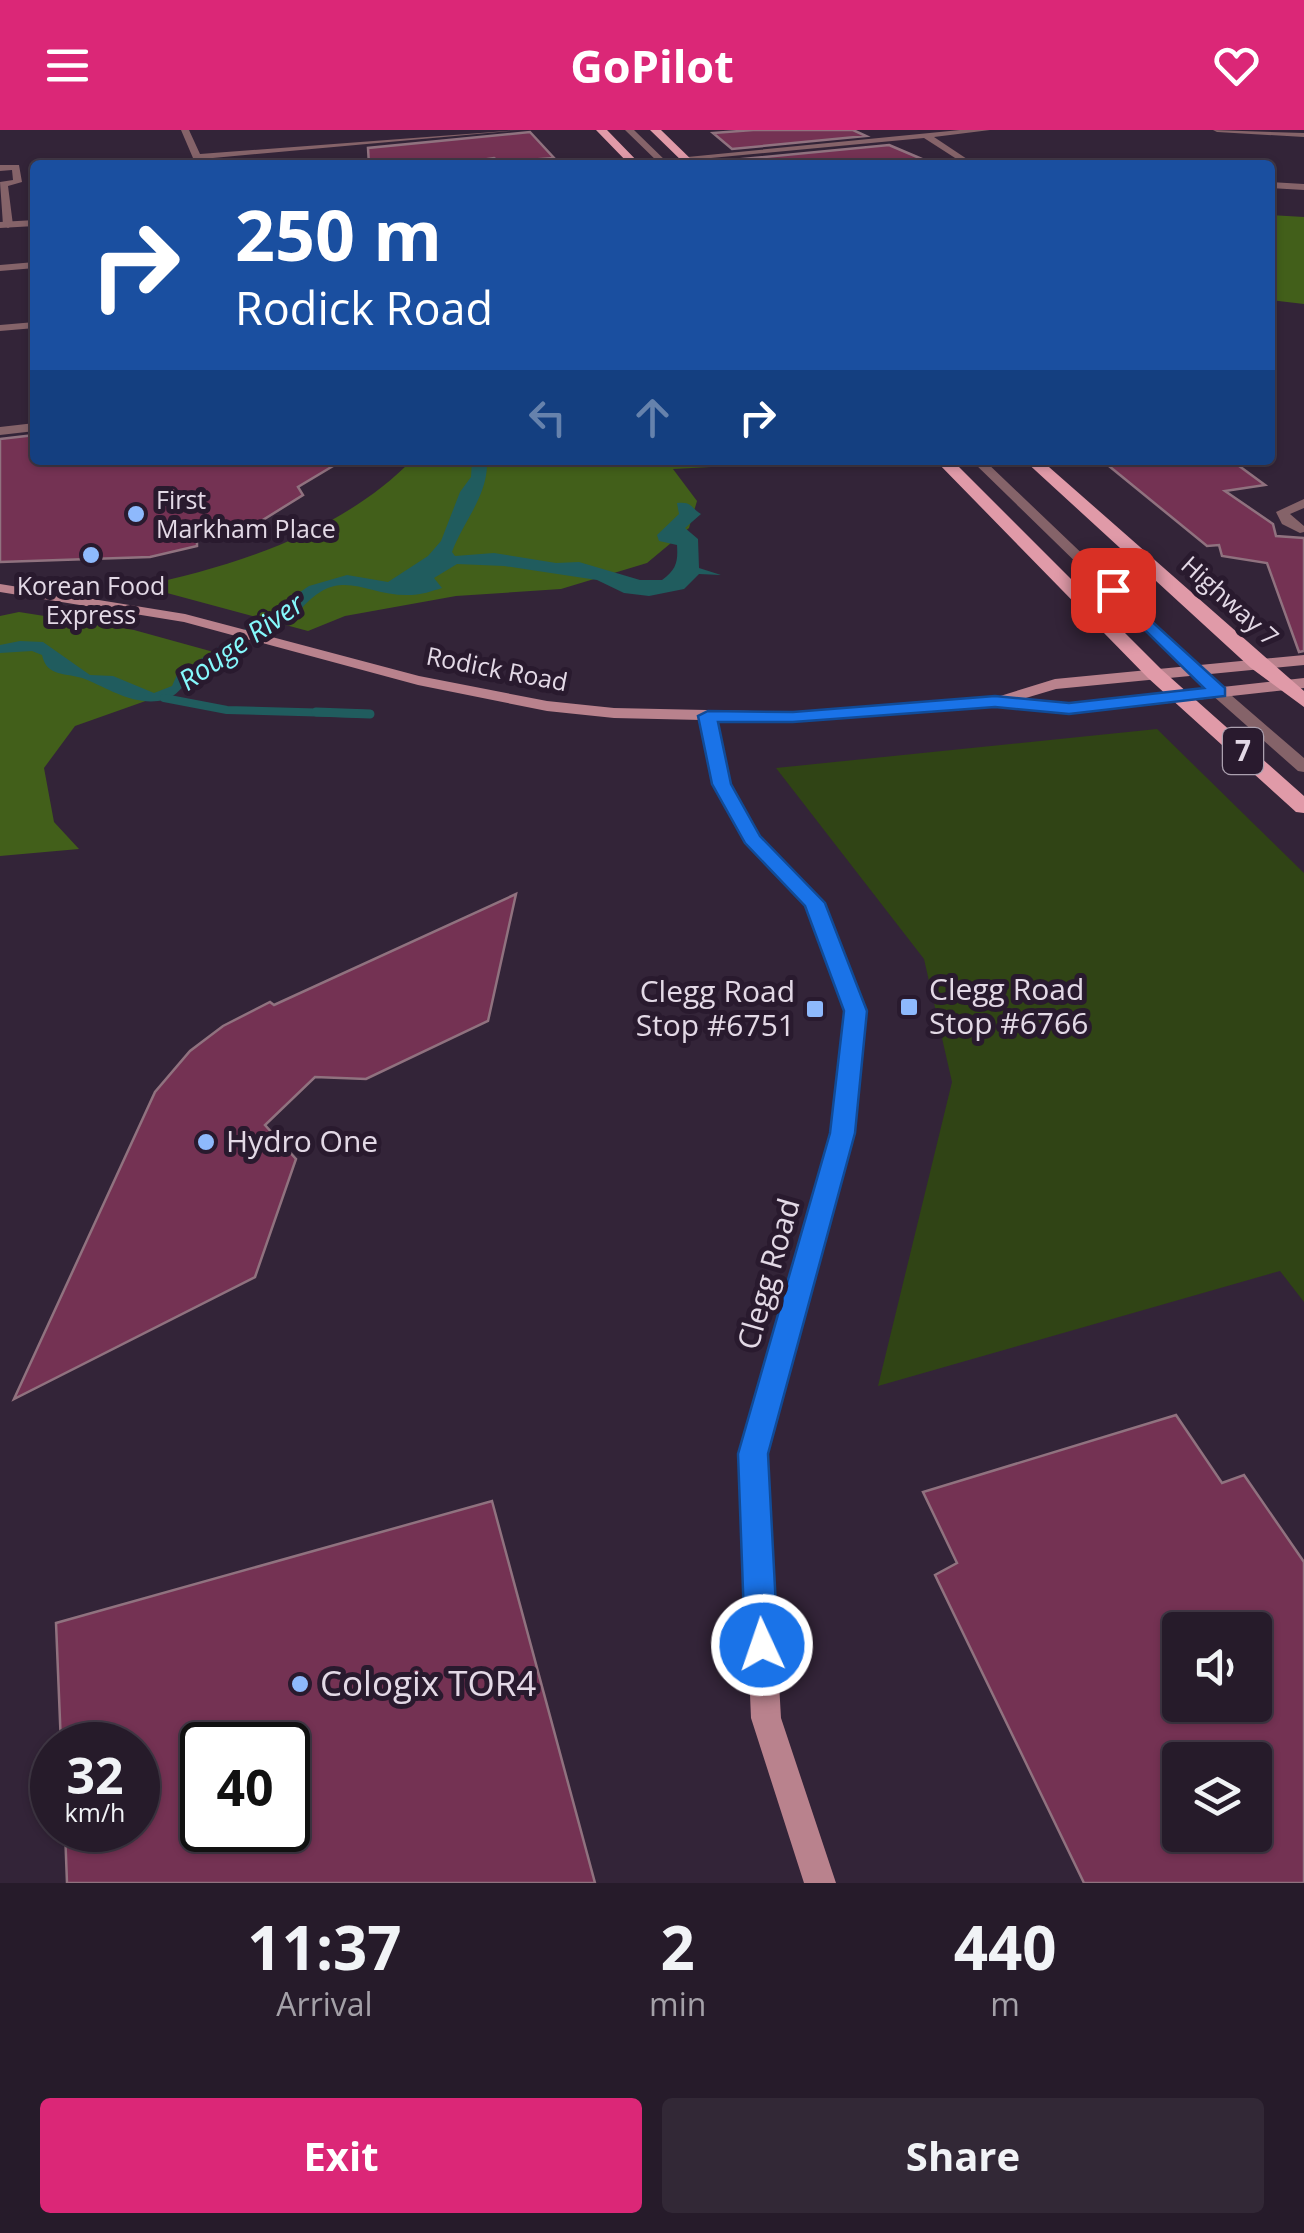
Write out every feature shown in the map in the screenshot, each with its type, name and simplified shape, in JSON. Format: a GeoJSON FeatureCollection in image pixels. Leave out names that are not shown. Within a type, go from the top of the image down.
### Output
{"type":"FeatureCollection","features":[{"type":"Feature","properties":{"kind":"main road"},"geometry":{"type":"LineString","coordinates":[[601,130],[631,160]]}},
{"type":"Feature","properties":{"kind":"main road"},"geometry":{"type":"LineString","coordinates":[[655,130],[687,160]]}},
{"type":"Feature","properties":{"kind":"main road","name":"7"},"geometry":{"type":"LineString","coordinates":[[948,465],[1155,674],[1304,807]]}},
{"type":"Feature","properties":{"kind":"main road","name":"Highway 7"},"geometry":{"type":"LineString","coordinates":[[1038,465],[1258,664],[1295,684],[1304,700]]}},
{"type":"Feature","properties":{"kind":"main road","name":"Rodick Road"},"geometry":{"type":"LineString","coordinates":[[0,588],[184,618],[393,674],[546,706],[708,716],[810,716],[995,702],[1069,709],[1295,684]]}},
{"type":"Feature","properties":{"kind":"main road","name":"Rodick Road"},"geometry":{"type":"LineString","coordinates":[[995,702],[1055,684],[1304,660]]}},
{"type":"Feature","properties":{"kind":"main road","name":"Clegg Road"},"geometry":{"type":"LineString","coordinates":[[708,716],[722,784],[752,839],[814,903],[856,1011],[842,1133],[753,1454],[766,1718],[820,1883]]}},
{"type":"Feature","properties":{"kind":"street"},"geometry":{"type":"LineString","coordinates":[[185,130],[198,160]]}},
{"type":"Feature","properties":{"kind":"street"},"geometry":{"type":"LineString","coordinates":[[207,160],[462,132],[517,130]]}},
{"type":"Feature","properties":{"kind":"street"},"geometry":{"type":"LineString","coordinates":[[630,130],[661,160]]}},
{"type":"Feature","properties":{"kind":"street"},"geometry":{"type":"LineString","coordinates":[[707,160],[986,130]]}},
{"type":"Feature","properties":{"kind":"street"},"geometry":{"type":"LineString","coordinates":[[1222,130],[1304,136]]}},
{"type":"Feature","properties":{"kind":"street"},"geometry":{"type":"LineString","coordinates":[[926,136],[964,160]]}},
{"type":"Feature","properties":{"kind":"street"},"geometry":{"type":"LineString","coordinates":[[0,168],[16,167],[18,182],[3,184],[2,226],[30,223]]}},
{"type":"Feature","properties":{"kind":"street"},"geometry":{"type":"LineString","coordinates":[[1275,185],[1304,188]]}},
{"type":"Feature","properties":{"kind":"street"},"geometry":{"type":"LineString","coordinates":[[0,268],[30,265]]}},
{"type":"Feature","properties":{"kind":"street"},"geometry":{"type":"LineString","coordinates":[[0,328],[30,325]]}},
{"type":"Feature","properties":{"kind":"street"},"geometry":{"type":"LineString","coordinates":[[0,431],[30,427]]}},
{"type":"Feature","properties":{"kind":"street"},"geometry":{"type":"LineString","coordinates":[[982,465],[1218,692],[1304,768]]}},
{"type":"Feature","properties":{"kind":"street"},"geometry":{"type":"LineString","coordinates":[[1300,528],[1287,521],[1283,512],[1304,502]]}},
{"type":"Feature","properties":{"kind":"shaded area"},"geometry":{"type":"Polygon","coordinates":[[[1157,729],[1304,873],[1304,1302],[1280,1271],[878,1386],[952,1082],[924,959],[776,768],[1157,729]]]}},
{"type":"Feature","properties":{"kind":"green space"},"geometry":{"type":"Polygon","coordinates":[[[1275,215],[1304,217],[1304,304],[1275,301],[1275,215]]]}},
{"type":"Feature","properties":{"kind":"green space"},"geometry":{"type":"Polygon","coordinates":[[[406,465],[751,465],[673,469],[697,501],[689,528],[647,563],[561,589],[456,596],[345,616],[308,631],[141,586],[214,568],[286,542],[354,507],[406,465]]]}},
{"type":"Feature","properties":{"kind":"green space"},"geometry":{"type":"Polygon","coordinates":[[[19,612],[134,630],[239,659],[171,692],[75,726],[44,768],[54,822],[79,849],[0,856],[0,616],[19,612]]]}},
{"type":"Feature","properties":{"kind":"water","name":"Rouge River"},"geometry":{"type":"Polygon","coordinates":[[[472,465],[488,465],[478,500],[452,552],[455,556],[494,553],[556,563],[579,562],[640,580],[662,580],[676,564],[677,545],[659,541],[657,535],[679,514],[677,503],[682,503],[701,514],[685,528],[698,539],[699,568],[721,575],[699,574],[684,589],[649,596],[624,593],[597,580],[504,566],[457,564],[434,578],[442,588],[419,594],[341,585],[316,595],[302,608],[211,662],[173,696],[158,701],[129,698],[85,679],[53,671],[42,655],[32,651],[0,653],[0,645],[43,642],[90,675],[113,676],[154,693],[172,686],[177,675],[309,586],[347,575],[388,582],[428,556],[441,541],[460,492],[471,477],[472,465]]]}},
{"type":"Feature","properties":{"kind":"building"},"geometry":{"type":"Polygon","coordinates":[[[853,130],[866,136],[732,149],[713,133],[853,130]]]}},
{"type":"Feature","properties":{"kind":"building"},"geometry":{"type":"Polygon","coordinates":[[[530,132],[554,158],[369,160],[368,148],[530,132]]]}},
{"type":"Feature","properties":{"kind":"building"},"geometry":{"type":"Polygon","coordinates":[[[889,145],[924,160],[744,160],[889,145]]]}},
{"type":"Feature","properties":{"kind":"building","name":"First Markham Place"},"geometry":{"type":"Polygon","coordinates":[[[30,436],[30,465],[335,465],[298,487],[303,495],[242,533],[206,537],[197,540],[197,546],[150,557],[0,562],[0,439],[30,436]]]}},
{"type":"Feature","properties":{"kind":"building"},"geometry":{"type":"Polygon","coordinates":[[[1238,465],[1265,485],[1225,491],[1273,524],[1276,536],[1304,538],[1304,651],[1299,652],[1267,563],[1222,556],[1219,545],[1207,546],[1109,466],[1238,465]]]}},
{"type":"Feature","properties":{"kind":"building","name":"Hydro One"},"geometry":{"type":"Polygon","coordinates":[[[516,894],[488,1021],[366,1079],[315,1077],[265,1125],[296,1159],[255,1277],[14,1399],[155,1092],[190,1051],[223,1026],[270,1002],[274,1005],[516,894]]]}},
{"type":"Feature","properties":{"kind":"building"},"geometry":{"type":"Polygon","coordinates":[[[1176,1415],[1222,1483],[1244,1475],[1304,1562],[1304,1883],[1084,1883],[935,1575],[957,1563],[923,1492],[1176,1415]]]}},
{"type":"Feature","properties":{"kind":"building","name":"Cologix TOR4"},"geometry":{"type":"Polygon","coordinates":[[[492,1501],[595,1883],[67,1883],[66,1852],[160,1852],[160,1722],[60,1722],[56,1623],[492,1501]]]}},
{"type":"Feature","properties":{"kind":"waterway","name":"Rouge River"},"geometry":{"type":"LineString","coordinates":[[164,698],[227,710],[370,714],[316,712]]}},
{"type":"Feature","properties":{"kind":"place","name":"First Markham Place"},"geometry":{"type":"Point","coordinates":[136,514]}},
{"type":"Feature","properties":{"kind":"place","name":"Korean Food Express"},"geometry":{"type":"Point","coordinates":[91,555]}},
{"type":"Feature","properties":{"kind":"place","name":"Clegg Road Stop #6766"},"geometry":{"type":"Point","coordinates":[909,1007]}},
{"type":"Feature","properties":{"kind":"place","name":"Clegg Road Stop #6751"},"geometry":{"type":"Point","coordinates":[815,1009]}},
{"type":"Feature","properties":{"kind":"place","name":"Hydro One"},"geometry":{"type":"Point","coordinates":[206,1142]}},
{"type":"Feature","properties":{"kind":"place","name":"Cologix TOR4"},"geometry":{"type":"Point","coordinates":[300,1684]}},
{"type":"Feature","properties":{"kind":"route"},"geometry":{"type":"LineString","coordinates":[[762,1645],[753,1454],[842,1133],[856,1011],[814,903],[752,839],[722,784],[713,758],[708,716],[860,714],[995,702],[1069,709],[1218,692],[1113,590]]}}]}
